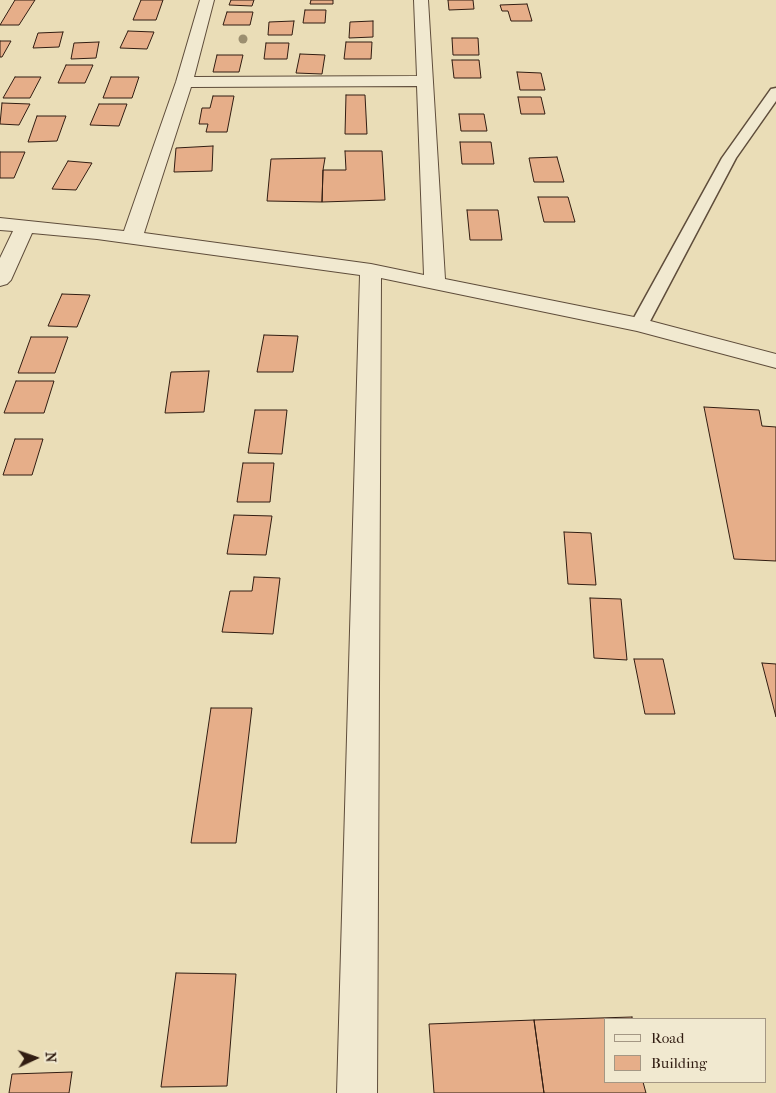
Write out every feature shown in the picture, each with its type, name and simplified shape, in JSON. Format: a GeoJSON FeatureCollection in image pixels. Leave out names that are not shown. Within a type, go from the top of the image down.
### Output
{"type":"FeatureCollection","features":[{"type":"Feature","properties":{"kind":"street"},"geometry":{"type":"LineString","coordinates":[[132,238],[184,82],[207,0]]}},
{"type":"Feature","properties":{"kind":"street"},"geometry":{"type":"LineString","coordinates":[[421,0],[435,283]]}},
{"type":"Feature","properties":{"kind":"street"},"geometry":{"type":"LineString","coordinates":[[184,82],[426,81]]}},
{"type":"Feature","properties":{"kind":"street"},"geometry":{"type":"LineString","coordinates":[[0,224],[132,238],[371,270],[638,325],[776,361]]}},
{"type":"Feature","properties":{"kind":"street"},"geometry":{"type":"LineString","coordinates":[[0,280],[25,226]]}},
{"type":"Feature","properties":{"kind":"street"},"geometry":{"type":"LineString","coordinates":[[357,1093],[371,270]]}},
{"type":"Feature","properties":{"kind":"lane"},"geometry":{"type":"LineString","coordinates":[[638,325],[729,158],[776,92]]}},
{"type":"Feature","properties":{"kind":"building"},"geometry":{"type":"Polygon","coordinates":[[[15,0],[35,0],[19,25],[0,25],[15,0]]]}},
{"type":"Feature","properties":{"kind":"building"},"geometry":{"type":"Polygon","coordinates":[[[141,0],[163,0],[156,20],[133,20],[141,0]]]}},
{"type":"Feature","properties":{"kind":"building"},"geometry":{"type":"Polygon","coordinates":[[[231,0],[254,0],[252,6],[229,5],[231,0]]]}},
{"type":"Feature","properties":{"kind":"building"},"geometry":{"type":"Polygon","coordinates":[[[311,0],[333,0],[333,4],[310,4],[311,0]]]}},
{"type":"Feature","properties":{"kind":"building"},"geometry":{"type":"Polygon","coordinates":[[[448,0],[473,0],[474,9],[449,10],[448,0]]]}},
{"type":"Feature","properties":{"kind":"building"},"geometry":{"type":"Polygon","coordinates":[[[527,4],[532,21],[511,21],[508,11],[502,11],[500,5],[527,4]]]}},
{"type":"Feature","properties":{"kind":"building"},"geometry":{"type":"Polygon","coordinates":[[[305,10],[326,10],[325,23],[303,23],[305,10]]]}},
{"type":"Feature","properties":{"kind":"building"},"geometry":{"type":"Polygon","coordinates":[[[227,12],[253,12],[250,25],[223,25],[227,12]]]}},
{"type":"Feature","properties":{"kind":"building"},"geometry":{"type":"Polygon","coordinates":[[[294,21],[292,35],[268,35],[269,22],[294,21]]]}},
{"type":"Feature","properties":{"kind":"building"},"geometry":{"type":"Polygon","coordinates":[[[373,21],[373,37],[349,38],[350,22],[373,21]]]}},
{"type":"Feature","properties":{"kind":"building"},"geometry":{"type":"Polygon","coordinates":[[[128,31],[154,32],[147,49],[120,48],[128,31]]]}},
{"type":"Feature","properties":{"kind":"building"},"geometry":{"type":"Polygon","coordinates":[[[63,32],[59,47],[33,48],[38,33],[63,32]]]}},
{"type":"Feature","properties":{"kind":"building"},"geometry":{"type":"Polygon","coordinates":[[[452,38],[478,38],[479,55],[453,55],[452,38]]]}},
{"type":"Feature","properties":{"kind":"building"},"geometry":{"type":"Polygon","coordinates":[[[0,41],[11,41],[2,57],[0,57],[0,41]]]}},
{"type":"Feature","properties":{"kind":"building"},"geometry":{"type":"Polygon","coordinates":[[[99,42],[96,58],[71,59],[74,43],[99,42]]]}},
{"type":"Feature","properties":{"kind":"building"},"geometry":{"type":"Polygon","coordinates":[[[346,42],[372,42],[371,59],[344,59],[346,42]]]}},
{"type":"Feature","properties":{"kind":"building"},"geometry":{"type":"Polygon","coordinates":[[[266,43],[289,43],[287,59],[264,59],[266,43]]]}},
{"type":"Feature","properties":{"kind":"building"},"geometry":{"type":"Polygon","coordinates":[[[300,54],[325,55],[322,74],[296,73],[300,54]]]}},
{"type":"Feature","properties":{"kind":"building"},"geometry":{"type":"Polygon","coordinates":[[[217,55],[243,55],[239,72],[213,72],[217,55]]]}},
{"type":"Feature","properties":{"kind":"building"},"geometry":{"type":"Polygon","coordinates":[[[452,60],[479,60],[481,78],[454,78],[452,60]]]}},
{"type":"Feature","properties":{"kind":"building"},"geometry":{"type":"Polygon","coordinates":[[[66,65],[93,65],[85,83],[58,83],[66,65]]]}},
{"type":"Feature","properties":{"kind":"building"},"geometry":{"type":"Polygon","coordinates":[[[517,72],[541,73],[545,90],[520,90],[517,72]]]}},
{"type":"Feature","properties":{"kind":"building"},"geometry":{"type":"Polygon","coordinates":[[[15,77],[41,77],[30,98],[3,98],[15,77]]]}},
{"type":"Feature","properties":{"kind":"building"},"geometry":{"type":"Polygon","coordinates":[[[111,77],[139,77],[132,98],[103,98],[111,77]]]}},
{"type":"Feature","properties":{"kind":"building"},"geometry":{"type":"Polygon","coordinates":[[[346,95],[365,95],[367,134],[345,134],[346,95]]]}},
{"type":"Feature","properties":{"kind":"building"},"geometry":{"type":"Polygon","coordinates":[[[213,96],[234,96],[227,132],[206,132],[208,124],[199,124],[202,108],[210,108],[213,96]]]}},
{"type":"Feature","properties":{"kind":"building"},"geometry":{"type":"Polygon","coordinates":[[[518,97],[541,97],[545,114],[521,114],[518,97]]]}},
{"type":"Feature","properties":{"kind":"building"},"geometry":{"type":"Polygon","coordinates":[[[2,103],[30,104],[19,125],[0,124],[2,103]]]}},
{"type":"Feature","properties":{"kind":"building"},"geometry":{"type":"Polygon","coordinates":[[[99,104],[127,104],[119,126],[90,125],[99,104]]]}},
{"type":"Feature","properties":{"kind":"building"},"geometry":{"type":"Polygon","coordinates":[[[459,114],[484,114],[487,131],[461,131],[459,114]]]}},
{"type":"Feature","properties":{"kind":"building"},"geometry":{"type":"Polygon","coordinates":[[[37,116],[66,116],[57,141],[28,142],[37,116]]]}},
{"type":"Feature","properties":{"kind":"building"},"geometry":{"type":"Polygon","coordinates":[[[460,142],[491,142],[494,164],[462,164],[460,142]]]}},
{"type":"Feature","properties":{"kind":"building"},"geometry":{"type":"Polygon","coordinates":[[[213,146],[212,171],[174,172],[176,148],[213,146]]]}},
{"type":"Feature","properties":{"kind":"building"},"geometry":{"type":"Polygon","coordinates":[[[345,151],[382,151],[385,200],[322,202],[323,170],[346,170],[345,151]]]}},
{"type":"Feature","properties":{"kind":"building"},"geometry":{"type":"Polygon","coordinates":[[[0,152],[25,152],[14,178],[0,178],[0,152]]]}},
{"type":"Feature","properties":{"kind":"building"},"geometry":{"type":"Polygon","coordinates":[[[557,157],[564,182],[534,182],[529,158],[557,157]]]}},
{"type":"Feature","properties":{"kind":"building"},"geometry":{"type":"Polygon","coordinates":[[[325,158],[322,202],[267,201],[271,159],[325,158]]]}},
{"type":"Feature","properties":{"kind":"building"},"geometry":{"type":"Polygon","coordinates":[[[68,161],[92,163],[76,190],[52,189],[68,161]]]}},
{"type":"Feature","properties":{"kind":"building"},"geometry":{"type":"Polygon","coordinates":[[[538,197],[568,197],[575,222],[544,222],[538,197]]]}},
{"type":"Feature","properties":{"kind":"building"},"geometry":{"type":"Polygon","coordinates":[[[467,210],[498,210],[502,240],[470,240],[467,210]]]}},
{"type":"Feature","properties":{"kind":"building"},"geometry":{"type":"Polygon","coordinates":[[[62,294],[90,295],[77,327],[48,326],[62,294]]]}},
{"type":"Feature","properties":{"kind":"building"},"geometry":{"type":"Polygon","coordinates":[[[264,335],[298,336],[293,372],[257,372],[264,335]]]}},
{"type":"Feature","properties":{"kind":"building"},"geometry":{"type":"Polygon","coordinates":[[[31,337],[68,337],[55,373],[18,373],[31,337]]]}},
{"type":"Feature","properties":{"kind":"building"},"geometry":{"type":"Polygon","coordinates":[[[209,371],[204,412],[165,413],[171,372],[209,371]]]}},
{"type":"Feature","properties":{"kind":"building"},"geometry":{"type":"Polygon","coordinates":[[[16,381],[54,381],[44,413],[4,413],[16,381]]]}},
{"type":"Feature","properties":{"kind":"building"},"geometry":{"type":"Polygon","coordinates":[[[704,407],[759,410],[762,426],[776,427],[776,561],[734,559],[704,407]]]}},
{"type":"Feature","properties":{"kind":"building"},"geometry":{"type":"Polygon","coordinates":[[[255,410],[287,410],[282,454],[248,453],[255,410]]]}},
{"type":"Feature","properties":{"kind":"building"},"geometry":{"type":"Polygon","coordinates":[[[15,439],[43,439],[32,475],[3,475],[15,439]]]}},
{"type":"Feature","properties":{"kind":"building"},"geometry":{"type":"Polygon","coordinates":[[[243,463],[274,463],[270,502],[237,502],[243,463]]]}},
{"type":"Feature","properties":{"kind":"building"},"geometry":{"type":"Polygon","coordinates":[[[234,515],[272,516],[266,555],[227,554],[234,515]]]}},
{"type":"Feature","properties":{"kind":"building"},"geometry":{"type":"Polygon","coordinates":[[[564,532],[591,533],[596,585],[568,584],[564,532]]]}},
{"type":"Feature","properties":{"kind":"building"},"geometry":{"type":"Polygon","coordinates":[[[254,577],[280,578],[273,634],[222,632],[230,591],[252,591],[254,577]]]}},
{"type":"Feature","properties":{"kind":"building"},"geometry":{"type":"Polygon","coordinates":[[[590,598],[621,599],[627,660],[594,658],[590,598]]]}},
{"type":"Feature","properties":{"kind":"building"},"geometry":{"type":"Polygon","coordinates":[[[634,659],[663,659],[675,714],[645,714],[634,659]]]}},
{"type":"Feature","properties":{"kind":"building"},"geometry":{"type":"Polygon","coordinates":[[[762,663],[776,664],[776,717],[762,663]]]}},
{"type":"Feature","properties":{"kind":"building"},"geometry":{"type":"Polygon","coordinates":[[[211,708],[252,708],[236,843],[191,843],[211,708]]]}},
{"type":"Feature","properties":{"kind":"building"},"geometry":{"type":"Polygon","coordinates":[[[176,973],[236,974],[227,1086],[161,1087],[176,973]]]}},
{"type":"Feature","properties":{"kind":"building"},"geometry":{"type":"Polygon","coordinates":[[[632,1017],[604,1018],[604,1083],[643,1083],[646,1093],[544,1093],[534,1020],[632,1017]]]}},
{"type":"Feature","properties":{"kind":"building"},"geometry":{"type":"Polygon","coordinates":[[[534,1020],[544,1093],[434,1093],[429,1024],[534,1020]]]}},
{"type":"Feature","properties":{"kind":"building"},"geometry":{"type":"Polygon","coordinates":[[[72,1072],[69,1093],[9,1093],[12,1074],[72,1072]]]}}]}
